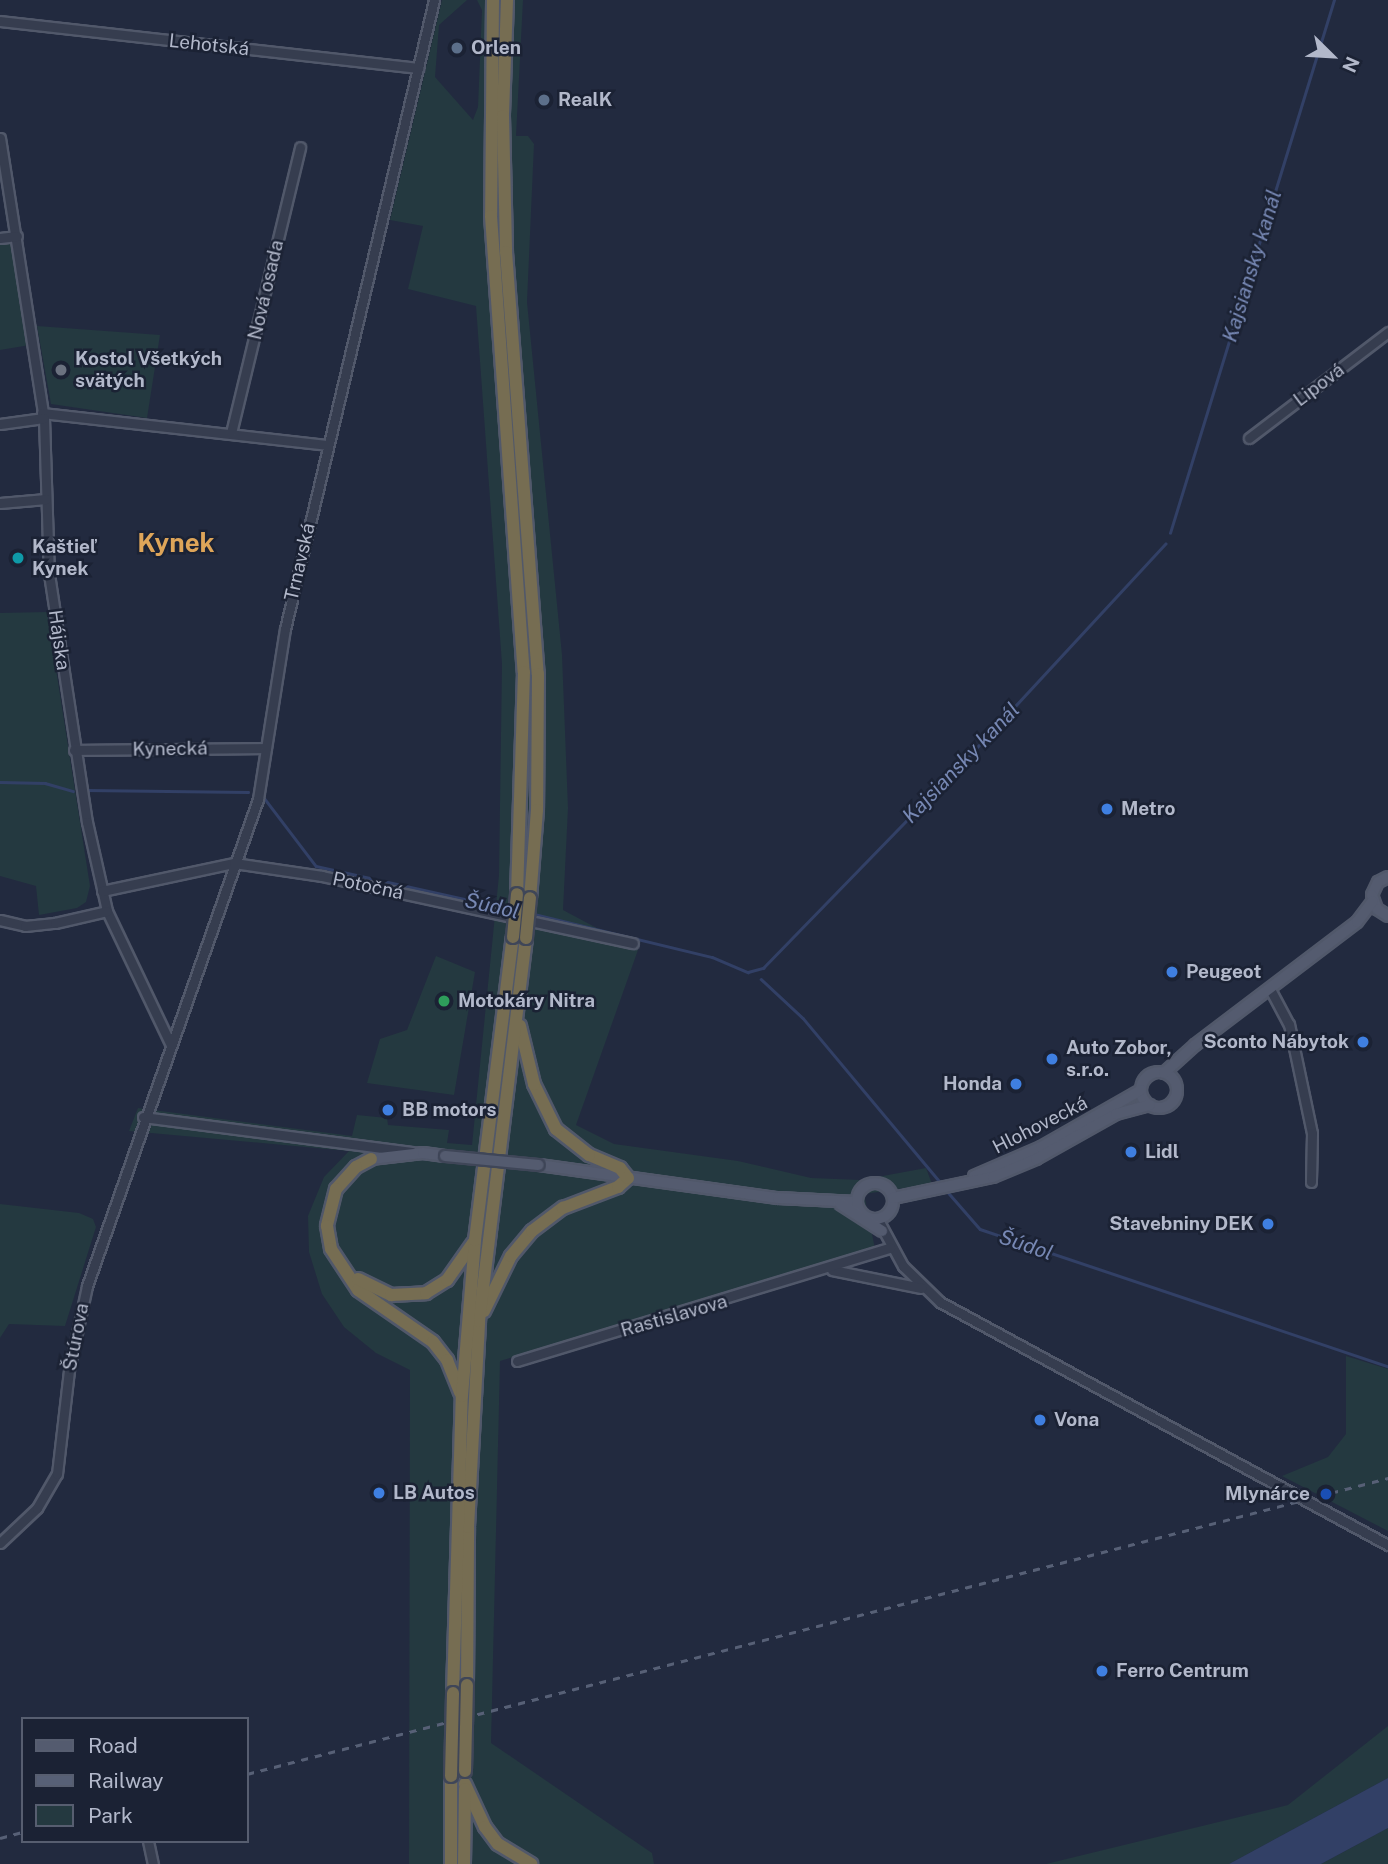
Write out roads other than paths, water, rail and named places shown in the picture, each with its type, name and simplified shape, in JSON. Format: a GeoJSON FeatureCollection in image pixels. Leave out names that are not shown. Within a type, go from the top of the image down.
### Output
{"type":"FeatureCollection","features":[{"type":"Feature","properties":{"kind":"highway"},"geometry":{"type":"LineString","coordinates":[[464,1864],[468,1527],[479,1321],[518,1016],[517,894],[524,672],[491,216],[493,0]]}},
{"type":"Feature","properties":{"kind":"highway"},"geometry":{"type":"LineString","coordinates":[[451,1864],[462,1396],[475,1240],[519,938],[530,898],[537,810],[537,624],[506,252],[503,173],[507,0]]}},
{"type":"Feature","properties":{"kind":"highway"},"geometry":{"type":"LineString","coordinates":[[479,1321],[511,1256],[531,1231],[571,1203],[618,1188],[628,1178],[620,1168],[566,1139],[548,1117],[534,1084],[518,1016]]}},
{"type":"Feature","properties":{"kind":"highway"},"geometry":{"type":"LineString","coordinates":[[371,1159],[341,1191],[332,1225],[343,1261],[364,1285],[391,1295],[426,1293],[447,1280],[475,1240]]}},
{"type":"Feature","properties":{"kind":"highway"},"geometry":{"type":"LineString","coordinates":[[371,1159],[356,1167],[336,1189],[327,1226],[331,1249],[358,1290],[433,1342],[447,1360],[462,1396]]}},
{"type":"Feature","properties":{"kind":"highway"},"geometry":{"type":"LineString","coordinates":[[465,1777],[485,1827],[499,1844],[531,1864]]}},
{"type":"Feature","properties":{"kind":"highway"},"geometry":{"type":"LineString","coordinates":[[445,1864],[451,1843]]}},
{"type":"Feature","properties":{"kind":"main road"},"geometry":{"type":"LineString","coordinates":[[1195,1045],[1174,1081],[1173,1100],[1165,1106],[1150,1105],[1141,1090],[1149,1075],[1164,1073],[1195,1045],[1357,922],[1373,901],[1375,886],[1388,877]]}},
{"type":"Feature","properties":{"kind":"main road"},"geometry":{"type":"LineString","coordinates":[[1357,922],[1385,915],[1373,901]]}},
{"type":"Feature","properties":{"kind":"main road"},"geometry":{"type":"LineString","coordinates":[[1164,1073],[1174,1081]]}},
{"type":"Feature","properties":{"kind":"main road","name":"Hlohovecká"},"geometry":{"type":"LineString","coordinates":[[953,1187],[1041,1147],[1141,1090]]}},
{"type":"Feature","properties":{"kind":"main road","name":"Hlohovecká"},"geometry":{"type":"LineString","coordinates":[[953,1187],[993,1177],[1070,1141],[1116,1114],[1150,1105]]}},
{"type":"Feature","properties":{"kind":"main road"},"geometry":{"type":"LineString","coordinates":[[371,1159],[423,1153],[837,1203],[857,1202]]}},
{"type":"Feature","properties":{"kind":"main road"},"geometry":{"type":"LineString","coordinates":[[872,1183],[887,1187],[893,1198],[890,1211],[877,1219],[864,1215],[857,1202],[860,1190],[872,1183]]}},
{"type":"Feature","properties":{"kind":"main road"},"geometry":{"type":"LineString","coordinates":[[893,1198],[953,1187]]}},
{"type":"Feature","properties":{"kind":"main road"},"geometry":{"type":"LineString","coordinates":[[837,1203],[882,1231]]}},
{"type":"Feature","properties":{"kind":"street","name":"Trnavská"},"geometry":{"type":"LineString","coordinates":[[143,1117],[258,799],[285,629],[326,445],[434,0]]}},
{"type":"Feature","properties":{"kind":"street","name":"Lehotská"},"geometry":{"type":"LineString","coordinates":[[0,21],[418,68]]}},
{"type":"Feature","properties":{"kind":"street","name":"Hájska"},"geometry":{"type":"LineString","coordinates":[[0,138],[2,167],[17,236],[43,416],[49,574],[74,750],[107,911],[170,1043]]}},
{"type":"Feature","properties":{"kind":"street","name":"Nová osada"},"geometry":{"type":"LineString","coordinates":[[231,433],[300,147]]}},
{"type":"Feature","properties":{"kind":"street"},"geometry":{"type":"LineString","coordinates":[[0,238],[17,236]]}},
{"type":"Feature","properties":{"kind":"street","name":"Lipová"},"geometry":{"type":"LineString","coordinates":[[1250,438],[1388,332]]}},
{"type":"Feature","properties":{"kind":"street"},"geometry":{"type":"LineString","coordinates":[[0,424],[43,416],[231,433],[326,445]]}},
{"type":"Feature","properties":{"kind":"street"},"geometry":{"type":"LineString","coordinates":[[0,503],[46,499]]}},
{"type":"Feature","properties":{"kind":"street","name":"Kynecká"},"geometry":{"type":"LineString","coordinates":[[74,750],[266,748]]}},
{"type":"Feature","properties":{"kind":"street","name":"Potočná"},"geometry":{"type":"LineString","coordinates":[[102,891],[234,863],[322,876],[633,943]]}},
{"type":"Feature","properties":{"kind":"street"},"geometry":{"type":"LineString","coordinates":[[0,920],[24,926],[55,923],[107,911]]}},
{"type":"Feature","properties":{"kind":"street"},"geometry":{"type":"LineString","coordinates":[[1270,989],[1289,1024],[1312,1133],[1311,1182]]}},
{"type":"Feature","properties":{"kind":"street"},"geometry":{"type":"LineString","coordinates":[[143,1117],[423,1153]]}},
{"type":"Feature","properties":{"kind":"street","name":"Štúrova"},"geometry":{"type":"LineString","coordinates":[[0,1544],[33,1514],[57,1474],[84,1297],[143,1117]]}},
{"type":"Feature","properties":{"kind":"street"},"geometry":{"type":"LineString","coordinates":[[364,1145],[371,1159]]}},
{"type":"Feature","properties":{"kind":"street"},"geometry":{"type":"LineString","coordinates":[[877,1219],[890,1248],[922,1288],[979,1325],[1388,1545]]}},
{"type":"Feature","properties":{"kind":"street","name":"Rastislavova"},"geometry":{"type":"LineString","coordinates":[[517,1361],[831,1270],[890,1248]]}},
{"type":"Feature","properties":{"kind":"street","name":"Rastislavova"},"geometry":{"type":"LineString","coordinates":[[831,1270],[922,1288]]}},
{"type":"Feature","properties":{"kind":"street"},"geometry":{"type":"LineString","coordinates":[[148,1843],[153,1864]]}},
{"type":"Feature","properties":{"kind":"water"},"geometry":{"type":"Polygon","coordinates":[[[1388,1778],[1388,1828],[1321,1864],[1229,1864],[1388,1778]]]}},
{"type":"Feature","properties":{"kind":"waterway","name":"Kajsiansky kanál"},"geometry":{"type":"LineString","coordinates":[[1170,533],[1334,0]]}},
{"type":"Feature","properties":{"kind":"waterway","name":"Kajsiansky kanál"},"geometry":{"type":"LineString","coordinates":[[534,914],[712,957],[748,972],[763,968],[967,758],[1165,544]]}},
{"type":"Feature","properties":{"kind":"waterway","name":"Šúdol"},"geometry":{"type":"LineString","coordinates":[[0,782],[45,783],[73,791]]}},
{"type":"Feature","properties":{"kind":"waterway","name":"Šúdol"},"geometry":{"type":"LineString","coordinates":[[86,790],[248,792]]}},
{"type":"Feature","properties":{"kind":"waterway","name":"Šúdol"},"geometry":{"type":"LineString","coordinates":[[265,799],[316,866],[510,909]]}},
{"type":"Feature","properties":{"kind":"waterway","name":"Šúdol"},"geometry":{"type":"LineString","coordinates":[[761,979],[803,1018],[941,1183]]}},
{"type":"Feature","properties":{"kind":"waterway","name":"Šúdol"},"geometry":{"type":"LineString","coordinates":[[947,1191],[980,1229],[1388,1366]]}},
{"type":"Feature","properties":{"kind":"railway"},"geometry":{"type":"LineString","coordinates":[[248,1774],[1388,1478]]}},
{"type":"Feature","properties":{"kind":"railway"},"geometry":{"type":"LineString","coordinates":[[0,1838],[21,1833]]}},
{"type":"Feature","properties":{"kind":"place","name":"Orlen"},"geometry":{"type":"Point","coordinates":[457,48]}},
{"type":"Feature","properties":{"kind":"place","name":"RealK"},"geometry":{"type":"Point","coordinates":[544,100]}},
{"type":"Feature","properties":{"kind":"place","name":"Kostol Všetkých svätých"},"geometry":{"type":"Point","coordinates":[61,370]}},
{"type":"Feature","properties":{"kind":"place","name":"Kaštieľ Kynek"},"geometry":{"type":"Point","coordinates":[18,558]}},
{"type":"Feature","properties":{"kind":"place","name":"Metro"},"geometry":{"type":"Point","coordinates":[1107,809]}},
{"type":"Feature","properties":{"kind":"place","name":"Peugeot"},"geometry":{"type":"Point","coordinates":[1172,972]}},
{"type":"Feature","properties":{"kind":"place","name":"Motokáry Nitra"},"geometry":{"type":"Point","coordinates":[444,1001]}},
{"type":"Feature","properties":{"kind":"place","name":"Sconto Nábytok"},"geometry":{"type":"Point","coordinates":[1363,1042]}},
{"type":"Feature","properties":{"kind":"place","name":"Auto Zobor, s.r.o."},"geometry":{"type":"Point","coordinates":[1052,1059]}},
{"type":"Feature","properties":{"kind":"place","name":"Honda"},"geometry":{"type":"Point","coordinates":[1016,1084]}},
{"type":"Feature","properties":{"kind":"place","name":"BB motors"},"geometry":{"type":"Point","coordinates":[388,1110]}},
{"type":"Feature","properties":{"kind":"place","name":"Lidl"},"geometry":{"type":"Point","coordinates":[1131,1152]}},
{"type":"Feature","properties":{"kind":"place","name":"Stavebniny DEK"},"geometry":{"type":"Point","coordinates":[1268,1224]}},
{"type":"Feature","properties":{"kind":"place","name":"Vona"},"geometry":{"type":"Point","coordinates":[1040,1420]}},
{"type":"Feature","properties":{"kind":"place","name":"LB Autos"},"geometry":{"type":"Point","coordinates":[379,1493]}},
{"type":"Feature","properties":{"kind":"place","name":"Mlynárce"},"geometry":{"type":"Point","coordinates":[1326,1494]}},
{"type":"Feature","properties":{"kind":"place","name":"Ferro Centrum"},"geometry":{"type":"Point","coordinates":[1102,1671]}},
{"type":"Feature","properties":{"kind":"district","name":"Kynek"},"geometry":{"type":"Point","coordinates":[176,543]}}]}
